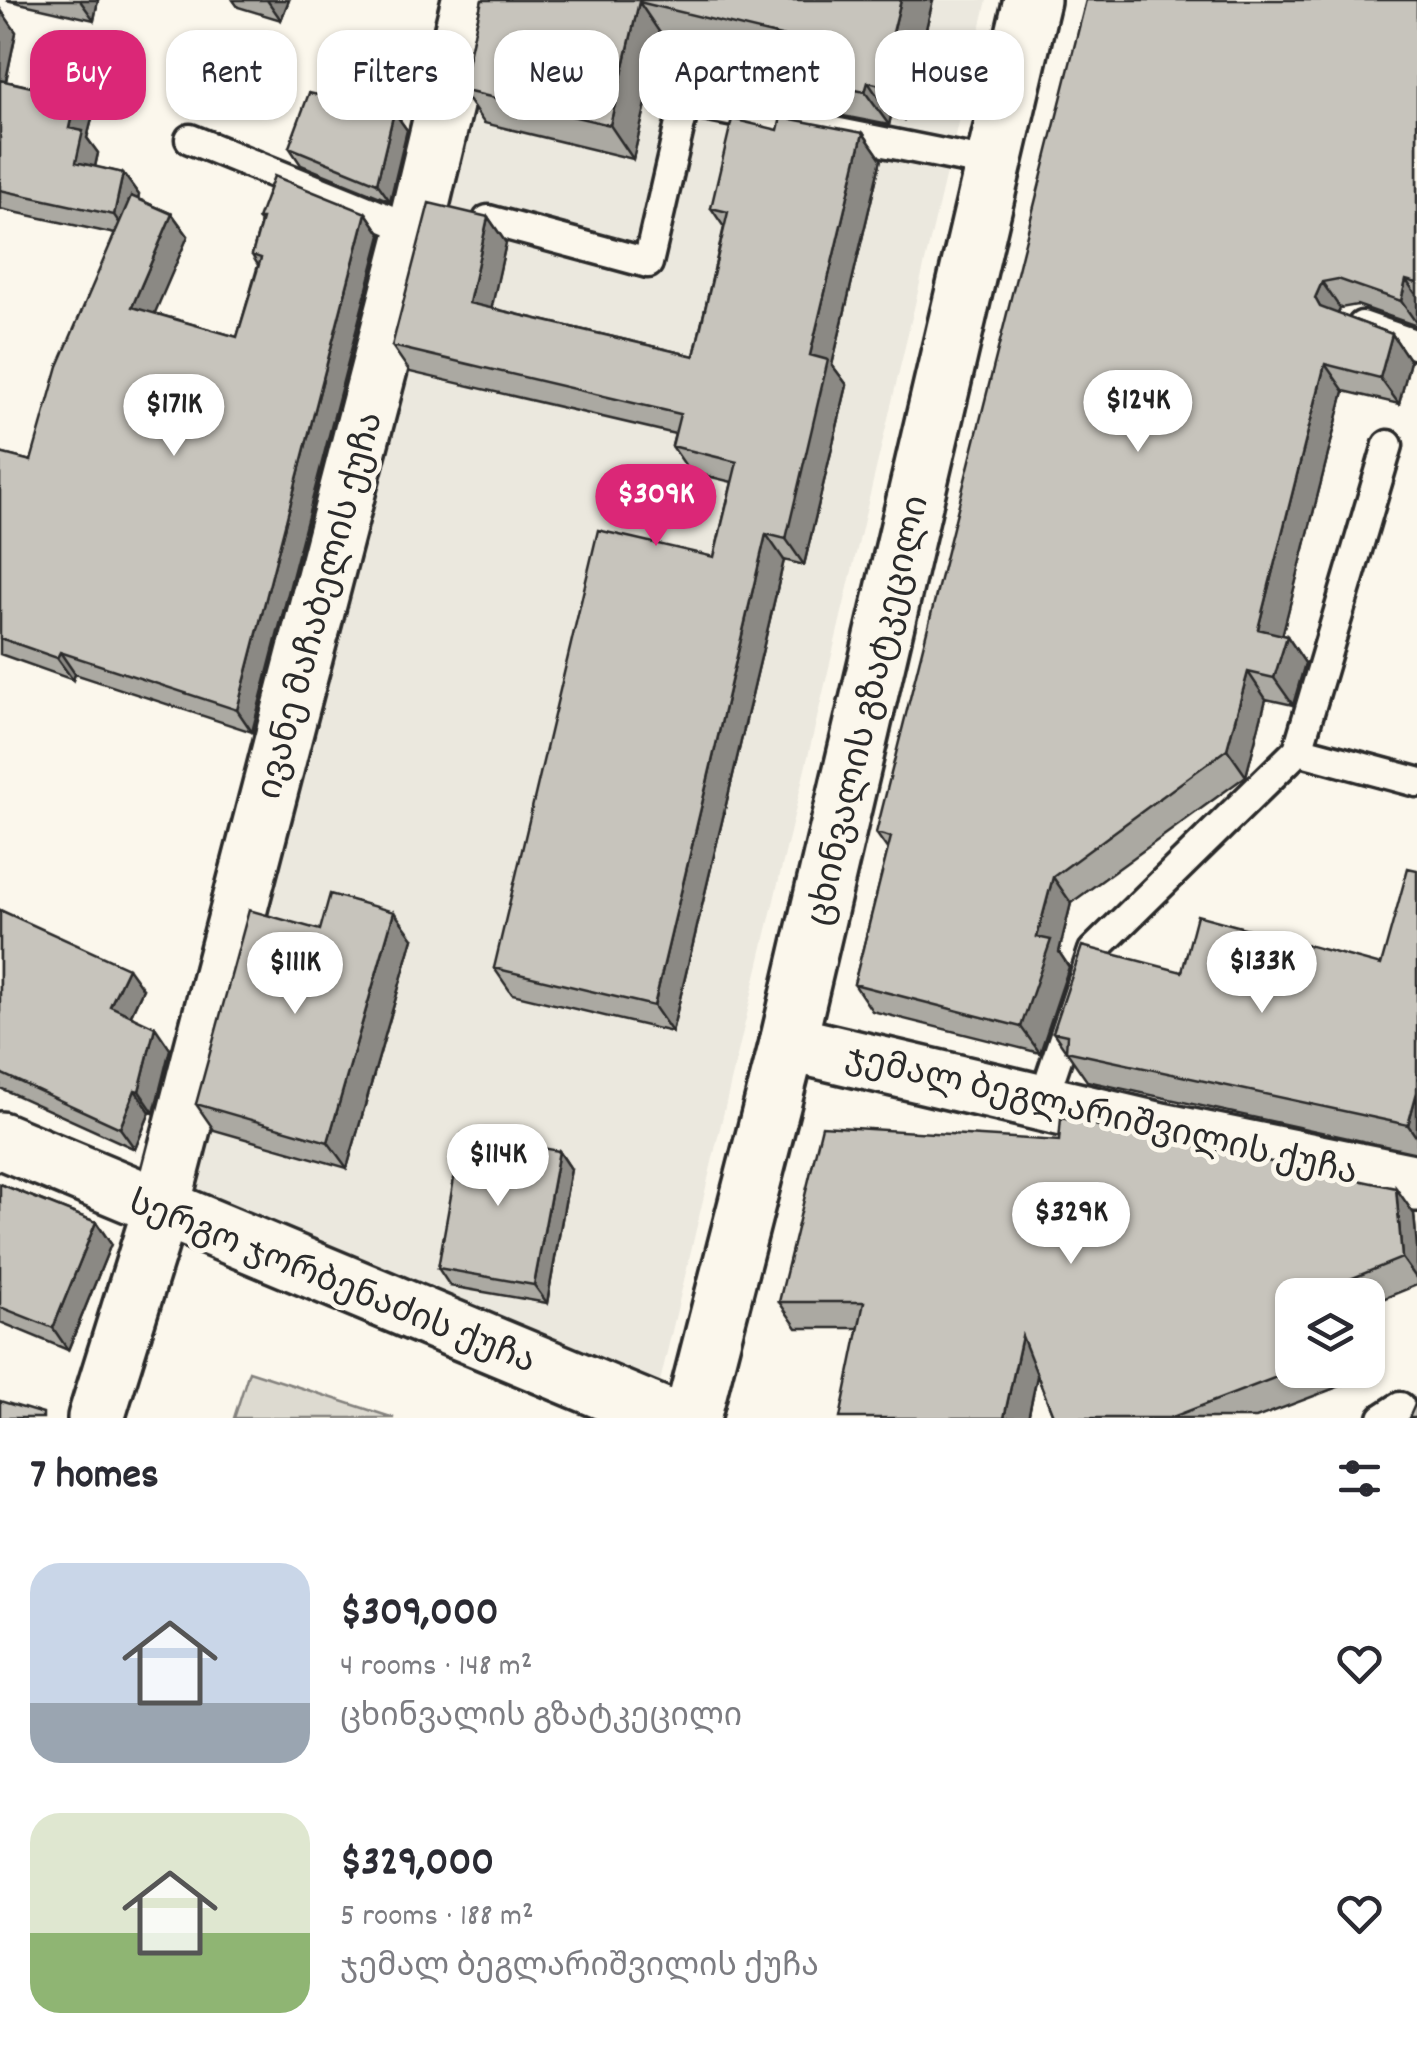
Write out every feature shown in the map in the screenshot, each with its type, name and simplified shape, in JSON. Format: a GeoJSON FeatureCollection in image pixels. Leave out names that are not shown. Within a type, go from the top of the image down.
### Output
{"type":"FeatureCollection","features":[{"type":"Feature","properties":{"kind":"street","name":"ივანე მაჩაბელის ქუჩა"},"geometry":{"type":"LineString","coordinates":[[96,1418],[161,1210],[415,230],[470,0]]}},
{"type":"Feature","properties":{"kind":"street","name":"ცხინვალის გზატკეცილი"},"geometry":{"type":"LineString","coordinates":[[692,1418],[788,1043],[1032,0]]}},
{"type":"Feature","properties":{"kind":"street","name":"ჯემალ ბეგლარიშვილის ქუჩა"},"geometry":{"type":"LineString","coordinates":[[788,1043],[1042,1103],[1417,1183]]}},
{"type":"Feature","properties":{"kind":"street","name":"სერგო ჯორბენაძის ქუჩა"},"geometry":{"type":"LineString","coordinates":[[0,1140],[668,1418]]}},
{"type":"Feature","properties":{"kind":"lane"},"geometry":{"type":"LineString","coordinates":[[488,220],[648,263],[685,102],[993,164]]}},
{"type":"Feature","properties":{"kind":"lane"},"geometry":{"type":"LineString","coordinates":[[190,138],[415,230]]}},
{"type":"Feature","properties":{"kind":"lane"},"geometry":{"type":"LineString","coordinates":[[1350,322],[1417,345]]}},
{"type":"Feature","properties":{"kind":"lane"},"geometry":{"type":"LineString","coordinates":[[1042,1103],[1093,951],[1298,750],[1388,444]]}},
{"type":"Feature","properties":{"kind":"lane"},"geometry":{"type":"LineString","coordinates":[[1298,750],[1417,782]]}},
{"type":"Feature","properties":{"kind":"shaded area"},"geometry":{"type":"Polygon","coordinates":[[[490,0],[987,0],[980,30],[875,30],[875,120],[959,120],[659,1386],[183,1191],[459,120],[474,120],[474,62],[490,0]]]}},
{"type":"Feature","properties":{"kind":"shaded area"},"geometry":{"type":"Polygon","coordinates":[[[249,1371],[394,1418],[234,1418],[249,1371]]]}},
{"type":"Feature","properties":{"kind":"building"},"geometry":{"type":"Polygon","coordinates":[[[482,0],[901,0],[894,30],[875,30],[875,84],[868,82],[865,92],[855,90],[855,30],[756,30],[639,2],[619,87],[619,30],[494,30],[494,98],[474,93],[474,34],[482,0]]]}},
{"type":"Feature","properties":{"kind":"building"},"geometry":{"type":"Polygon","coordinates":[[[1086,0],[1417,0],[1417,283],[1406,280],[1401,301],[1338,279],[1322,282],[1315,298],[1320,307],[1392,334],[1380,378],[1325,364],[1258,629],[1287,636],[1274,678],[1248,672],[1227,749],[1053,877],[1037,937],[1051,940],[1021,1027],[854,984],[891,837],[876,833],[1086,0]]]}},
{"type":"Feature","properties":{"kind":"building"},"geometry":{"type":"Polygon","coordinates":[[[0,80],[30,87],[30,120],[71,120],[69,128],[83,131],[76,162],[123,173],[114,215],[0,190],[0,80]]]}},
{"type":"Feature","properties":{"kind":"building"},"geometry":{"type":"Polygon","coordinates":[[[309,93],[317,95],[317,120],[392,120],[377,183],[289,147],[309,93]]]}},
{"type":"Feature","properties":{"kind":"building"},"geometry":{"type":"Polygon","coordinates":[[[732,120],[778,130],[780,120],[796,120],[863,133],[810,355],[828,360],[786,539],[766,534],[654,1006],[494,968],[598,530],[714,557],[737,462],[672,446],[680,414],[392,346],[429,203],[488,217],[469,303],[694,356],[728,212],[711,208],[732,120]]]}},
{"type":"Feature","properties":{"kind":"building"},"geometry":{"type":"Polygon","coordinates":[[[274,176],[366,213],[237,710],[60,652],[57,658],[0,638],[0,453],[31,461],[58,366],[131,196],[172,214],[132,307],[237,337],[261,258],[252,255],[262,219],[258,219],[274,176]]]}},
{"type":"Feature","properties":{"kind":"building"},"geometry":{"type":"Polygon","coordinates":[[[1408,868],[1417,870],[1417,1092],[1408,1125],[1066,1051],[1067,1035],[1053,1032],[1082,946],[1182,972],[1197,915],[1381,965],[1408,868]]]}},
{"type":"Feature","properties":{"kind":"building"},"geometry":{"type":"Polygon","coordinates":[[[330,894],[394,912],[328,1142],[196,1104],[249,910],[320,930],[330,894]]]}},
{"type":"Feature","properties":{"kind":"building"},"geometry":{"type":"Polygon","coordinates":[[[0,910],[128,968],[110,1006],[155,1027],[139,1091],[135,1090],[120,1128],[0,1073],[0,910]]]}},
{"type":"Feature","properties":{"kind":"building"},"geometry":{"type":"Polygon","coordinates":[[[1061,1118],[1396,1188],[1402,1258],[1353,1278],[1275,1278],[1275,1378],[1170,1418],[1054,1418],[1022,1336],[1004,1418],[840,1418],[864,1302],[779,1302],[822,1126],[1059,1141],[1061,1118]]]}},
{"type":"Feature","properties":{"kind":"building"},"geometry":{"type":"Polygon","coordinates":[[[462,1134],[559,1151],[534,1285],[438,1268],[462,1134]]]}},
{"type":"Feature","properties":{"kind":"building"},"geometry":{"type":"Polygon","coordinates":[[[0,1184],[96,1222],[53,1328],[0,1307],[0,1184]]]}},
{"type":"Feature","properties":{"kind":"building"},"geometry":{"type":"Polygon","coordinates":[[[1417,1400],[1417,1418],[1409,1418],[1417,1400]]]}},
{"type":"Feature","properties":{"kind":"building"},"geometry":{"type":"Polygon","coordinates":[[[0,1401],[43,1414],[43,1418],[0,1418],[0,1401]]]}}]}
